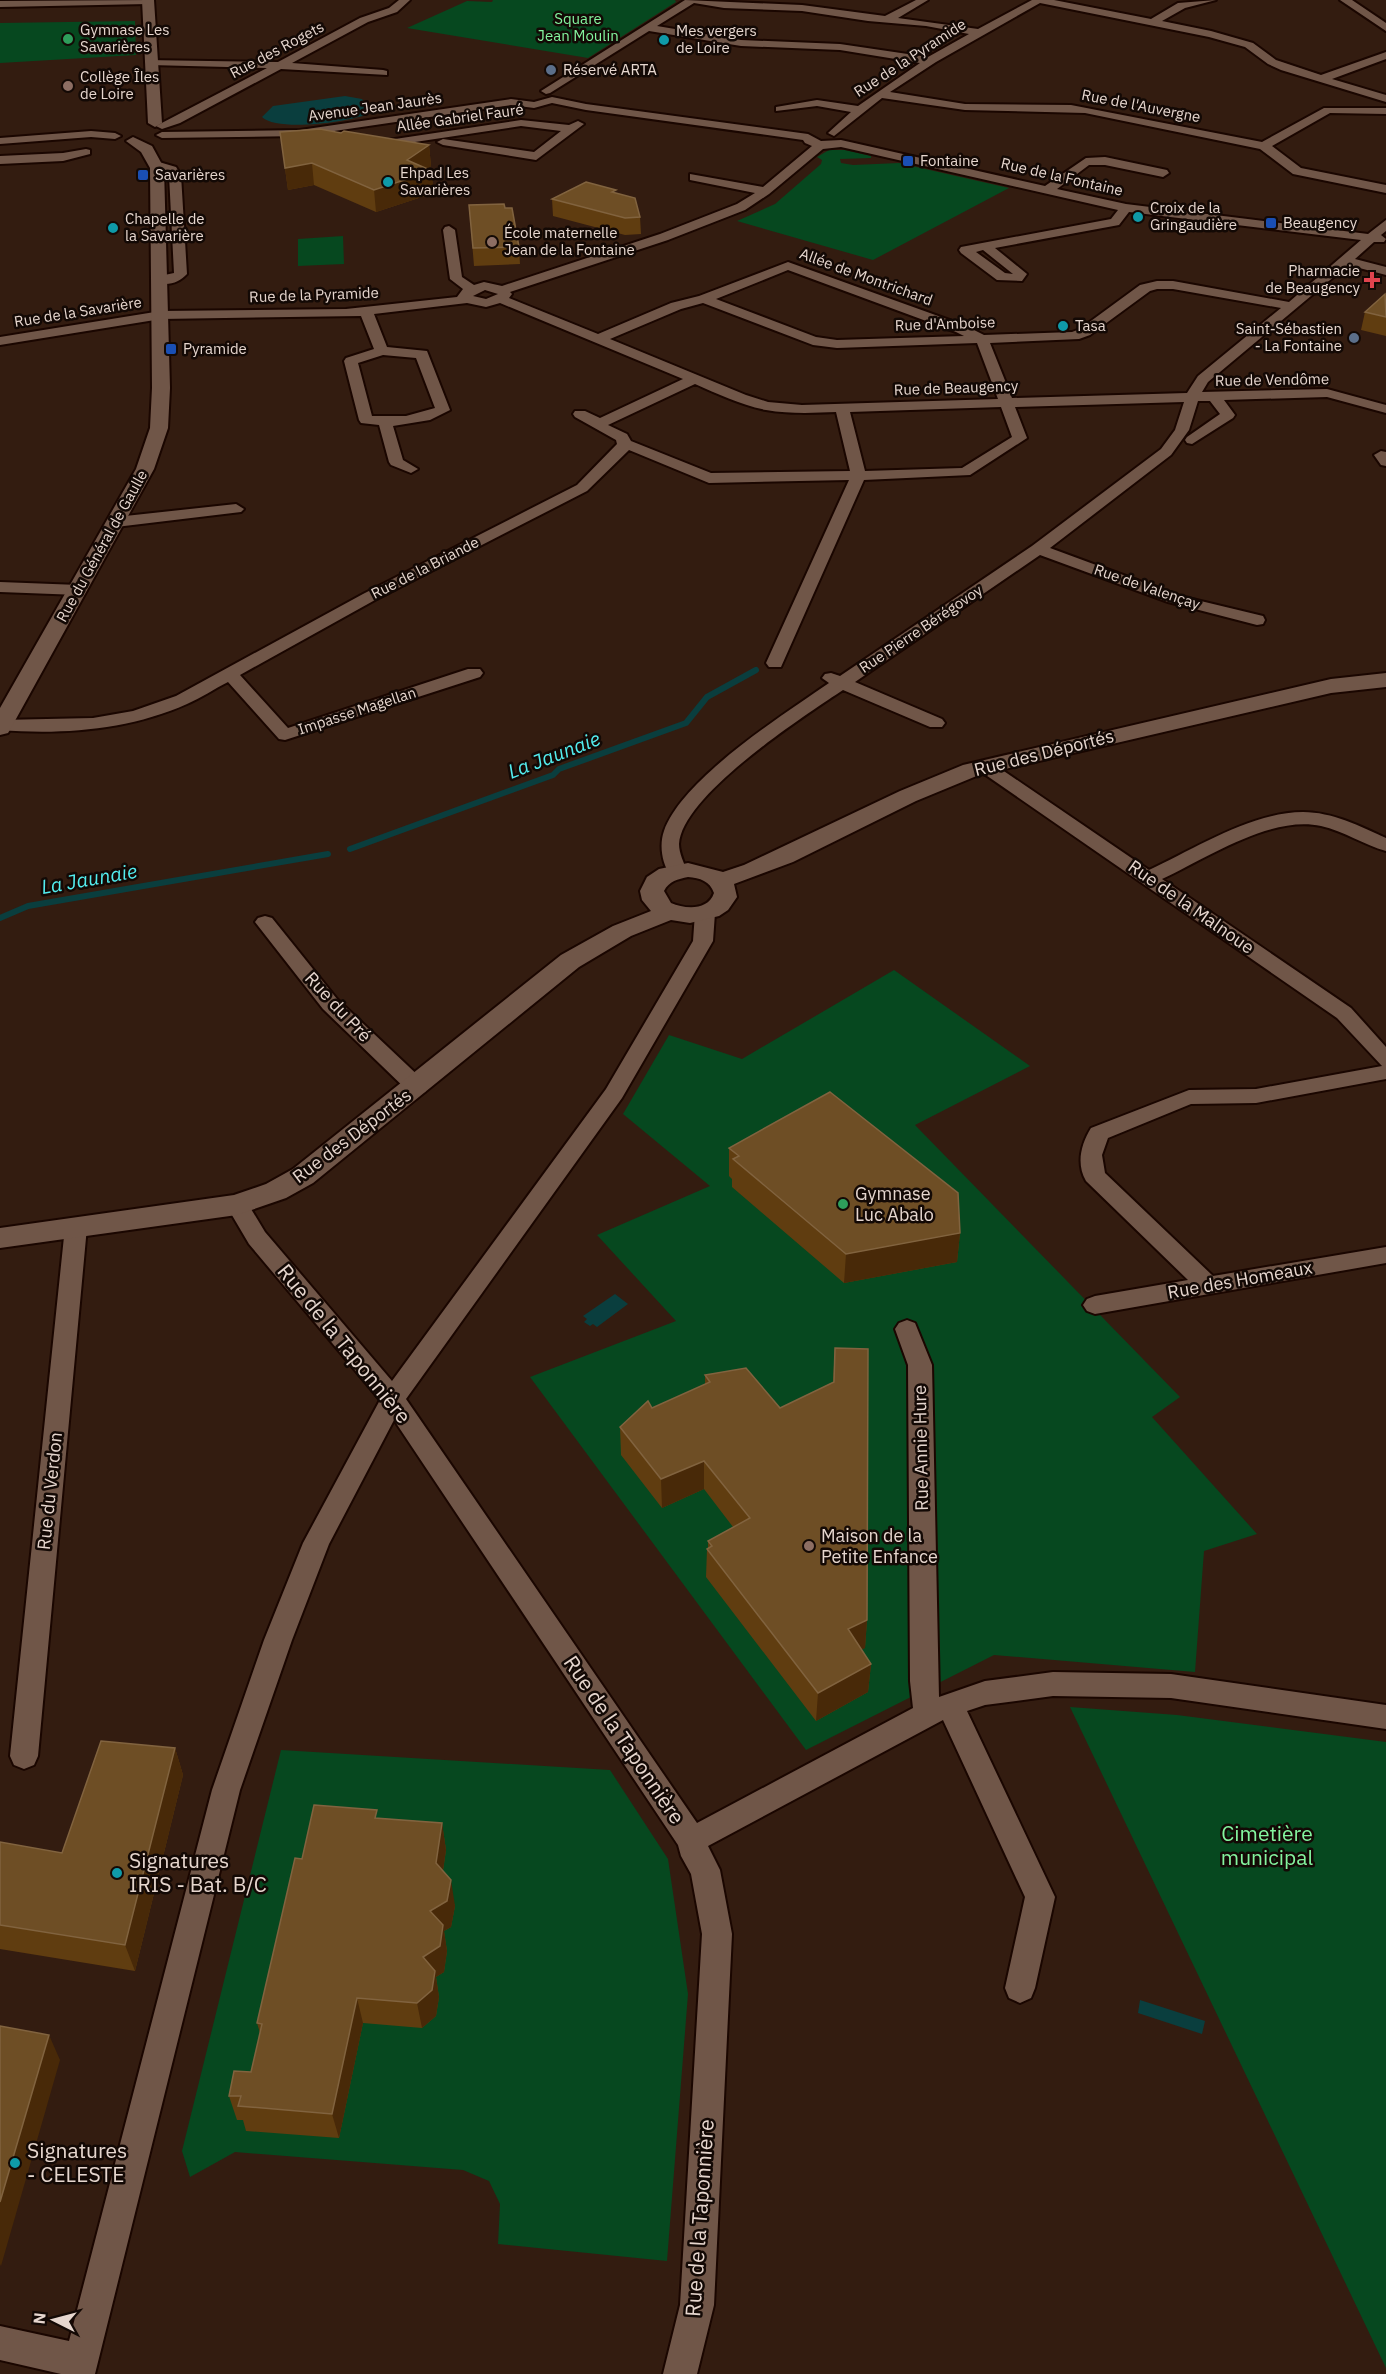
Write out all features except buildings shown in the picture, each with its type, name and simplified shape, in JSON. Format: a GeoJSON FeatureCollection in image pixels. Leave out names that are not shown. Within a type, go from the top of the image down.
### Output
{"type":"FeatureCollection","features":[{"type":"Feature","properties":{"kind":"street","name":"Rue des Rogets"},"geometry":{"type":"LineString","coordinates":[[154,127],[176,121],[364,20],[393,10],[405,0]]}},
{"type":"Feature","properties":{"kind":"street"},"geometry":{"type":"LineString","coordinates":[[544,93],[692,0],[724,5],[780,3],[888,20],[926,23],[980,33]]}},
{"type":"Feature","properties":{"kind":"street"},"geometry":{"type":"LineString","coordinates":[[888,20],[923,0]]}},
{"type":"Feature","properties":{"kind":"street"},"geometry":{"type":"LineString","coordinates":[[1039,0],[1154,22],[1249,45],[1278,65],[1386,99]]}},
{"type":"Feature","properties":{"kind":"street","name":"Rue de la Pyramide"},"geometry":{"type":"LineString","coordinates":[[838,138],[860,110],[880,94],[1039,0]]}},
{"type":"Feature","properties":{"kind":"street"},"geometry":{"type":"LineString","coordinates":[[1154,22],[1182,5],[1211,0]]}},
{"type":"Feature","properties":{"kind":"street"},"geometry":{"type":"LineString","coordinates":[[1345,0],[1386,28]]}},
{"type":"Feature","properties":{"kind":"street"},"geometry":{"type":"LineString","coordinates":[[0,4],[148,1],[152,99],[146,113],[154,127],[133,141]]}},
{"type":"Feature","properties":{"kind":"street"},"geometry":{"type":"LineString","coordinates":[[648,28],[741,43],[846,48],[931,62]]}},
{"type":"Feature","properties":{"kind":"street"},"geometry":{"type":"LineString","coordinates":[[767,59],[772,44]]}},
{"type":"Feature","properties":{"kind":"street"},"geometry":{"type":"LineString","coordinates":[[801,57],[836,54],[846,48]]}},
{"type":"Feature","properties":{"kind":"street"},"geometry":{"type":"LineString","coordinates":[[1321,79],[1386,55]]}},
{"type":"Feature","properties":{"kind":"street"},"geometry":{"type":"LineString","coordinates":[[150,62],[280,65],[383,73]]}},
{"type":"Feature","properties":{"kind":"street"},"geometry":{"type":"LineString","coordinates":[[512,102],[508,96],[518,91]]}},
{"type":"Feature","properties":{"kind":"street"},"geometry":{"type":"LineString","coordinates":[[544,93],[598,108],[808,137],[817,133],[838,138]]}},
{"type":"Feature","properties":{"kind":"street","name":"Avenue Jean Jaurès"},"geometry":{"type":"LineString","coordinates":[[154,127],[207,134],[280,135],[512,102],[532,105],[544,93]]}},
{"type":"Feature","properties":{"kind":"street","name":"Rue de l'Auvergne"},"geometry":{"type":"LineString","coordinates":[[880,94],[965,108],[1071,108],[1264,147],[1297,171],[1386,189]]}},
{"type":"Feature","properties":{"kind":"street"},"geometry":{"type":"LineString","coordinates":[[780,109],[817,103],[860,110]]}},
{"type":"Feature","properties":{"kind":"street"},"geometry":{"type":"LineString","coordinates":[[429,137],[436,141],[536,156],[598,108]]}},
{"type":"Feature","properties":{"kind":"street"},"geometry":{"type":"LineString","coordinates":[[1264,147],[1328,110],[1386,111]]}},
{"type":"Feature","properties":{"kind":"street","name":"Allée Gabriel Fauré"},"geometry":{"type":"LineString","coordinates":[[365,146],[521,123],[572,129]]}},
{"type":"Feature","properties":{"kind":"street","name":"Rue du Général de Gaulle"},"geometry":{"type":"LineString","coordinates":[[1,727],[145,469],[159,428],[161,315],[158,167],[162,140],[154,127]]}},
{"type":"Feature","properties":{"kind":"street"},"geometry":{"type":"LineString","coordinates":[[86,152],[63,157],[1,160],[1,140],[91,134],[120,129],[133,141],[147,149],[158,167]]}},
{"type":"Feature","properties":{"kind":"street"},"geometry":{"type":"LineString","coordinates":[[319,131],[324,137],[334,141]]}},
{"type":"Feature","properties":{"kind":"street"},"geometry":{"type":"LineString","coordinates":[[808,137],[811,142],[820,145]]}},
{"type":"Feature","properties":{"kind":"street"},"geometry":{"type":"LineString","coordinates":[[501,294],[693,227],[741,207],[765,191],[820,145],[838,138]]}},
{"type":"Feature","properties":{"kind":"street","name":"Rue de la Fontaine"},"geometry":{"type":"LineString","coordinates":[[838,138],[1126,208],[1379,239]]}},
{"type":"Feature","properties":{"kind":"street"},"geometry":{"type":"LineString","coordinates":[[1046,190],[1086,162],[1096,161],[1163,173]]}},
{"type":"Feature","properties":{"kind":"street"},"geometry":{"type":"LineString","coordinates":[[694,177],[765,191]]}},
{"type":"Feature","properties":{"kind":"street"},"geometry":{"type":"LineString","coordinates":[[985,246],[1115,222],[1126,208]]}},
{"type":"Feature","properties":{"kind":"street"},"geometry":{"type":"LineString","coordinates":[[1192,397],[1203,380],[1346,261],[1379,239],[1386,224]]}},
{"type":"Feature","properties":{"kind":"street"},"geometry":{"type":"LineString","coordinates":[[449,230],[456,279],[469,293]]}},
{"type":"Feature","properties":{"kind":"street"},"geometry":{"type":"LineString","coordinates":[[1346,261],[1386,271]]}},
{"type":"Feature","properties":{"kind":"street","name":"Allée de Montrichard"},"geometry":{"type":"LineString","coordinates":[[704,299],[788,266],[961,329],[982,339]]}},
{"type":"Feature","properties":{"kind":"street","name":"Rue d'Amboise"},"geometry":{"type":"LineString","coordinates":[[704,299],[824,344],[1062,337],[1085,332],[1145,288],[1157,285],[1173,285],[1291,306]]}},
{"type":"Feature","properties":{"kind":"street","name":"Rue de la Pyramide"},"geometry":{"type":"LineString","coordinates":[[161,315],[186,313],[286,315],[366,312],[459,301],[469,293],[480,302],[501,294]]}},
{"type":"Feature","properties":{"kind":"street","name":"Rue de Beaugency"},"geometry":{"type":"LineString","coordinates":[[501,294],[599,339],[767,406],[802,409],[1192,397]]}},
{"type":"Feature","properties":{"kind":"street"},"geometry":{"type":"LineString","coordinates":[[599,339],[676,306],[704,299]]}},
{"type":"Feature","properties":{"kind":"street"},"geometry":{"type":"LineString","coordinates":[[366,312],[382,351]]}},
{"type":"Feature","properties":{"kind":"street","name":"Rue de la Savarière"},"geometry":{"type":"LineString","coordinates":[[0,341],[161,315]]}},
{"type":"Feature","properties":{"kind":"street"},"geometry":{"type":"LineString","coordinates":[[580,414],[622,437],[625,445],[634,446],[710,478],[965,472],[1020,438],[982,339]]}},
{"type":"Feature","properties":{"kind":"street"},"geometry":{"type":"LineString","coordinates":[[382,351],[422,354],[444,410],[428,418],[385,422],[366,420],[351,361],[382,351]]}},
{"type":"Feature","properties":{"kind":"street"},"geometry":{"type":"LineString","coordinates":[[600,423],[695,379]]}},
{"type":"Feature","properties":{"kind":"street","name":"Rue de Vendôme"},"geometry":{"type":"LineString","coordinates":[[1192,397],[1327,393],[1386,409]]}},
{"type":"Feature","properties":{"kind":"street","name":"Rue Pierre Bérégovoy"},"geometry":{"type":"LineString","coordinates":[[677,871],[670,843],[680,816],[695,798],[768,733],[836,680],[1038,549],[1166,452],[1182,430],[1192,397]]}},
{"type":"Feature","properties":{"kind":"street"},"geometry":{"type":"LineString","coordinates":[[1192,440],[1227,415],[1214,397]]}},
{"type":"Feature","properties":{"kind":"street"},"geometry":{"type":"LineString","coordinates":[[775,663],[859,475],[842,408]]}},
{"type":"Feature","properties":{"kind":"street"},"geometry":{"type":"LineString","coordinates":[[385,422],[396,462],[411,469]]}},
{"type":"Feature","properties":{"kind":"street","name":"Rue de la Briande"},"geometry":{"type":"LineString","coordinates":[[1,727],[74,727],[151,713],[224,678],[369,597],[582,488],[625,445]]}},
{"type":"Feature","properties":{"kind":"street"},"geometry":{"type":"LineString","coordinates":[[116,522],[236,509]]}},
{"type":"Feature","properties":{"kind":"street","name":"Rue de Valençay"},"geometry":{"type":"LineString","coordinates":[[1038,549],[1174,599],[1257,620]]}},
{"type":"Feature","properties":{"kind":"street"},"geometry":{"type":"LineString","coordinates":[[0,587],[79,590]]}},
{"type":"Feature","properties":{"kind":"street","name":"Impasse Magellan"},"geometry":{"type":"LineString","coordinates":[[224,678],[285,735],[474,673]]}},
{"type":"Feature","properties":{"kind":"street"},"geometry":{"type":"LineString","coordinates":[[224,678],[230,697]]}},
{"type":"Feature","properties":{"kind":"street"},"geometry":{"type":"LineString","coordinates":[[836,680],[936,723]]}},
{"type":"Feature","properties":{"kind":"street","name":"Rue des Déportés"},"geometry":{"type":"LineString","coordinates":[[720,881],[749,872],[947,779],[986,767],[1331,686],[1386,680]]}},
{"type":"Feature","properties":{"kind":"street","name":"Rue de la Malnoue"},"geometry":{"type":"LineString","coordinates":[[986,767],[1344,1013],[1386,1060]]}},
{"type":"Feature","properties":{"kind":"street"},"geometry":{"type":"LineString","coordinates":[[1149,878],[1270,822],[1303,818],[1344,825],[1386,845]]}},
{"type":"Feature","properties":{"kind":"street"},"geometry":{"type":"LineString","coordinates":[[677,871],[699,871],[720,881],[725,886],[724,899],[720,905],[705,913],[687,915],[661,905],[654,885],[659,879],[677,871]]}},
{"type":"Feature","properties":{"kind":"street","name":"Rue des Déportés"},"geometry":{"type":"LineString","coordinates":[[0,1238],[237,1205],[276,1191],[303,1176],[417,1087],[507,1010],[570,961],[661,905]]}},
{"type":"Feature","properties":{"kind":"street"},"geometry":{"type":"LineString","coordinates":[[0,2343],[80,2367],[226,1790],[278,1640],[316,1543],[393,1399],[614,1093],[703,941],[705,913]]}},
{"type":"Feature","properties":{"kind":"street","name":"Rue du Pré"},"geometry":{"type":"LineString","coordinates":[[265,922],[330,1004],[417,1087]]}},
{"type":"Feature","properties":{"kind":"street"},"geometry":{"type":"LineString","coordinates":[[1207,1286],[1094,1176],[1091,1155],[1099,1133],[1189,1097],[1256,1096],[1386,1072]]}},
{"type":"Feature","properties":{"kind":"street","name":"Rue de la Taponnière"},"geometry":{"type":"LineString","coordinates":[[237,1205],[256,1238],[393,1399],[692,1840],[696,1856],[705,1870],[717,1934],[697,2305],[680,2374]]}},
{"type":"Feature","properties":{"kind":"street","name":"Rue du Verdon"},"geometry":{"type":"LineString","coordinates":[[24,1756],[76,1227]]}},
{"type":"Feature","properties":{"kind":"street","name":"Rue des Homeaux"},"geometry":{"type":"LineString","coordinates":[[1095,1305],[1386,1255]]}},
{"type":"Feature","properties":{"kind":"street","name":"Rue Annie Hure"},"geometry":{"type":"LineString","coordinates":[[907,1329],[920,1365],[925,1703],[939,1708],[1040,1897],[1020,1988]]}},
{"type":"Feature","properties":{"kind":"street"},"geometry":{"type":"LineString","coordinates":[[692,1840],[939,1708],[985,1693],[1053,1684],[1171,1686],[1386,1717]]}},
{"type":"Feature","properties":{"kind":"green space","name":"Square Jean Moulin"},"geometry":{"type":"Polygon","coordinates":[[[493,0],[675,0],[676,2],[588,58],[407,28],[467,1],[492,2],[493,0]]]}},
{"type":"Feature","properties":{"kind":"green space","name":"Gymnase Les Savarières"},"geometry":{"type":"Polygon","coordinates":[[[135,21],[136,55],[0,63],[0,23],[135,21]]]}},
{"type":"Feature","properties":{"kind":"green space"},"geometry":{"type":"Polygon","coordinates":[[[829,150],[845,150],[871,156],[871,158],[840,159],[841,163],[853,165],[899,163],[1009,188],[873,260],[737,221],[775,204],[821,164],[822,160],[817,157],[829,150]]]}},
{"type":"Feature","properties":{"kind":"green space"},"geometry":{"type":"Polygon","coordinates":[[[343,236],[344,264],[298,266],[298,239],[343,236]]]}},
{"type":"Feature","properties":{"kind":"green space"},"geometry":{"type":"Polygon","coordinates":[[[894,970],[1030,1066],[915,1125],[1180,1397],[1152,1417],[1257,1534],[1204,1551],[1195,1672],[994,1655],[806,1750],[530,1377],[676,1321],[597,1235],[710,1186],[623,1114],[669,1035],[742,1059],[894,970]]]}},
{"type":"Feature","properties":{"kind":"green space","name":"Cimetière municipal"},"geometry":{"type":"Polygon","coordinates":[[[1070,1707],[1177,1715],[1386,1742],[1386,2368],[1070,1707]]]}},
{"type":"Feature","properties":{"kind":"green space"},"geometry":{"type":"Polygon","coordinates":[[[281,1750],[610,1770],[668,1859],[688,1994],[667,2261],[498,2244],[500,2204],[489,2181],[463,2170],[235,2152],[190,2177],[182,2151],[281,1750]]]}},
{"type":"Feature","properties":{"kind":"water"},"geometry":{"type":"Polygon","coordinates":[[[345,96],[362,99],[369,109],[368,114],[346,120],[297,125],[270,122],[262,117],[273,106],[345,96]]]}},
{"type":"Feature","properties":{"kind":"water"},"geometry":{"type":"Polygon","coordinates":[[[615,1294],[628,1304],[597,1327],[584,1322],[587,1319],[583,1316],[615,1294]]]}},
{"type":"Feature","properties":{"kind":"water"},"geometry":{"type":"Polygon","coordinates":[[[1140,2000],[1205,2021],[1202,2034],[1138,2013],[1140,2000]]]}},
{"type":"Feature","properties":{"kind":"waterway","name":"La Jaunaie"},"geometry":{"type":"LineString","coordinates":[[350,849],[553,775],[559,769],[686,723],[707,697],[756,670]]}},
{"type":"Feature","properties":{"kind":"waterway","name":"La Jaunaie"},"geometry":{"type":"LineString","coordinates":[[0,918],[28,906],[328,854]]}},
{"type":"Feature","properties":{"kind":"place","name":"Gymnase Les Savarières"},"geometry":{"type":"Point","coordinates":[68,39]}},
{"type":"Feature","properties":{"kind":"place","name":"Mes vergers de Loire"},"geometry":{"type":"Point","coordinates":[664,40]}},
{"type":"Feature","properties":{"kind":"place","name":"Réservé ARTA"},"geometry":{"type":"Point","coordinates":[551,70]}},
{"type":"Feature","properties":{"kind":"place","name":"Collège Îles de Loire"},"geometry":{"type":"Point","coordinates":[68,86]}},
{"type":"Feature","properties":{"kind":"place","name":"Fontaine"},"geometry":{"type":"Point","coordinates":[908,161]}},
{"type":"Feature","properties":{"kind":"place","name":"Savarières"},"geometry":{"type":"Point","coordinates":[143,175]}},
{"type":"Feature","properties":{"kind":"place","name":"Ehpad Les Savarières"},"geometry":{"type":"Point","coordinates":[388,182]}},
{"type":"Feature","properties":{"kind":"place","name":"Croix de la Gringaudière"},"geometry":{"type":"Point","coordinates":[1138,217]}},
{"type":"Feature","properties":{"kind":"place","name":"Beaugency"},"geometry":{"type":"Point","coordinates":[1271,223]}},
{"type":"Feature","properties":{"kind":"place","name":"Chapelle de la Savarière"},"geometry":{"type":"Point","coordinates":[113,228]}},
{"type":"Feature","properties":{"kind":"place","name":"École maternelle Jean de la Fontaine"},"geometry":{"type":"Point","coordinates":[492,242]}},
{"type":"Feature","properties":{"kind":"place","name":"Pharmacie de Beaugency"},"geometry":{"type":"Point","coordinates":[1372,280]}},
{"type":"Feature","properties":{"kind":"place","name":"Tasa"},"geometry":{"type":"Point","coordinates":[1063,326]}},
{"type":"Feature","properties":{"kind":"place","name":"Saint-Sébastien - La Fontaine"},"geometry":{"type":"Point","coordinates":[1354,338]}},
{"type":"Feature","properties":{"kind":"place","name":"Pyramide"},"geometry":{"type":"Point","coordinates":[171,349]}},
{"type":"Feature","properties":{"kind":"place","name":"Gymnase Luc Abalo"},"geometry":{"type":"Point","coordinates":[843,1204]}},
{"type":"Feature","properties":{"kind":"place","name":"Maison de la Petite Enfance"},"geometry":{"type":"Point","coordinates":[809,1546]}},
{"type":"Feature","properties":{"kind":"place","name":"Signatures IRIS - Bat. B/C"},"geometry":{"type":"Point","coordinates":[117,1873]}},
{"type":"Feature","properties":{"kind":"place","name":"Signatures - CELESTE"},"geometry":{"type":"Point","coordinates":[15,2163]}}]}
